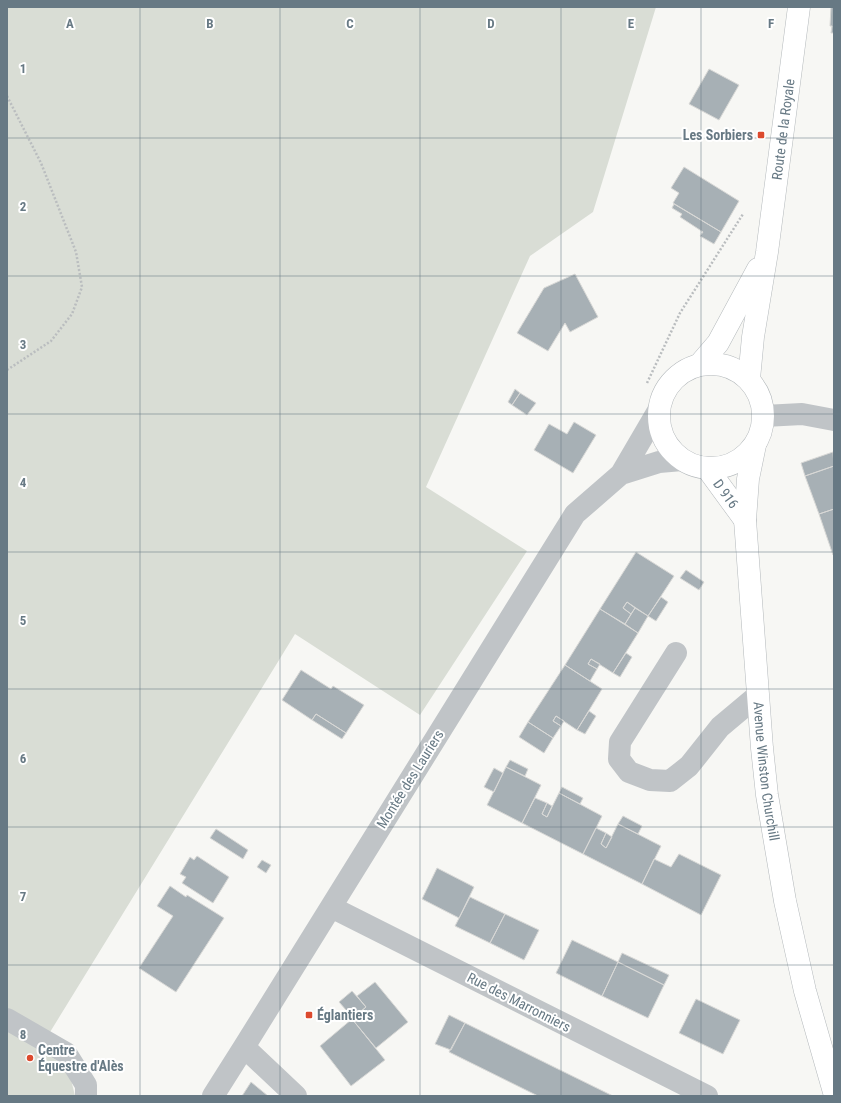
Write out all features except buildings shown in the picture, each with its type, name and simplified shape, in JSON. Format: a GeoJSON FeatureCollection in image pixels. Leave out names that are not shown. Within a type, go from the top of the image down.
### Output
{"type":"FeatureCollection","features":[{"type":"Feature","properties":{"kind":"main road","name":"Route de la Royale"},"geometry":{"type":"LineString","coordinates":[[749,379],[753,337],[767,252],[799,7]]}},
{"type":"Feature","properties":{"kind":"main road","name":"Route de la Royale"},"geometry":{"type":"LineString","coordinates":[[700,364],[718,343],[767,252]]}},
{"type":"Feature","properties":{"kind":"main road"},"geometry":{"type":"LineString","coordinates":[[718,363],[749,379],[756,387],[760,396],[764,416],[762,431],[755,445],[746,455],[734,463],[720,468],[706,468],[682,460],[671,450],[663,438],[659,424],[659,409],[663,394],[673,380],[685,370],[700,364],[718,363]]}},
{"type":"Feature","properties":{"kind":"main road","name":"Avenue Winston Churchill"},"geometry":{"type":"LineString","coordinates":[[755,445],[748,478],[745,520],[762,748],[767,795],[785,901],[805,991],[834,1092]]}},
{"type":"Feature","properties":{"kind":"main road","name":"D 916"},"geometry":{"type":"LineString","coordinates":[[706,468],[745,520]]}},
{"type":"Feature","properties":{"kind":"street","name":"Montée des Lauriers"},"geometry":{"type":"LineString","coordinates":[[213,1096],[575,514],[621,474],[659,409]]}},
{"type":"Feature","properties":{"kind":"street"},"geometry":{"type":"LineString","coordinates":[[764,416],[802,414],[834,420]]}},
{"type":"Feature","properties":{"kind":"street","name":"Montée des Lauriers"},"geometry":{"type":"LineString","coordinates":[[621,474],[659,462],[682,460]]}},
{"type":"Feature","properties":{"kind":"street"},"geometry":{"type":"LineString","coordinates":[[676,652],[620,742],[619,760],[629,772],[650,780],[670,782],[689,766],[720,727],[758,696]]}},
{"type":"Feature","properties":{"kind":"street","name":"Rue des Marronniers"},"geometry":{"type":"LineString","coordinates":[[331,907],[707,1096]]}},
{"type":"Feature","properties":{"kind":"street"},"geometry":{"type":"LineString","coordinates":[[7,1019],[66,1053],[86,1085],[86,1096]]}},
{"type":"Feature","properties":{"kind":"street"},"geometry":{"type":"LineString","coordinates":[[244,1047],[296,1096]]}},
{"type":"Feature","properties":{"kind":"path"},"geometry":{"type":"LineString","coordinates":[[7,96],[41,163],[76,252],[82,287],[72,314],[51,341],[7,370]]}},
{"type":"Feature","properties":{"kind":"path"},"geometry":{"type":"LineString","coordinates":[[647,384],[680,313],[746,208]]}},
{"type":"Feature","properties":{"kind":"shaded area"},"geometry":{"type":"Polygon","coordinates":[[[7,7],[656,7],[593,212],[530,256],[426,487],[527,551],[420,715],[295,634],[39,1050],[68,1067],[75,1096],[7,1096],[7,7]]]}},
{"type":"Feature","properties":{"kind":"place","name":"Les Sorbiers"},"geometry":{"type":"Point","coordinates":[761,135]}},
{"type":"Feature","properties":{"kind":"place","name":"Églantiers"},"geometry":{"type":"Point","coordinates":[309,1015]}},
{"type":"Feature","properties":{"kind":"place","name":"Centre Équestre d'Alès"},"geometry":{"type":"Point","coordinates":[30,1058]}}]}
